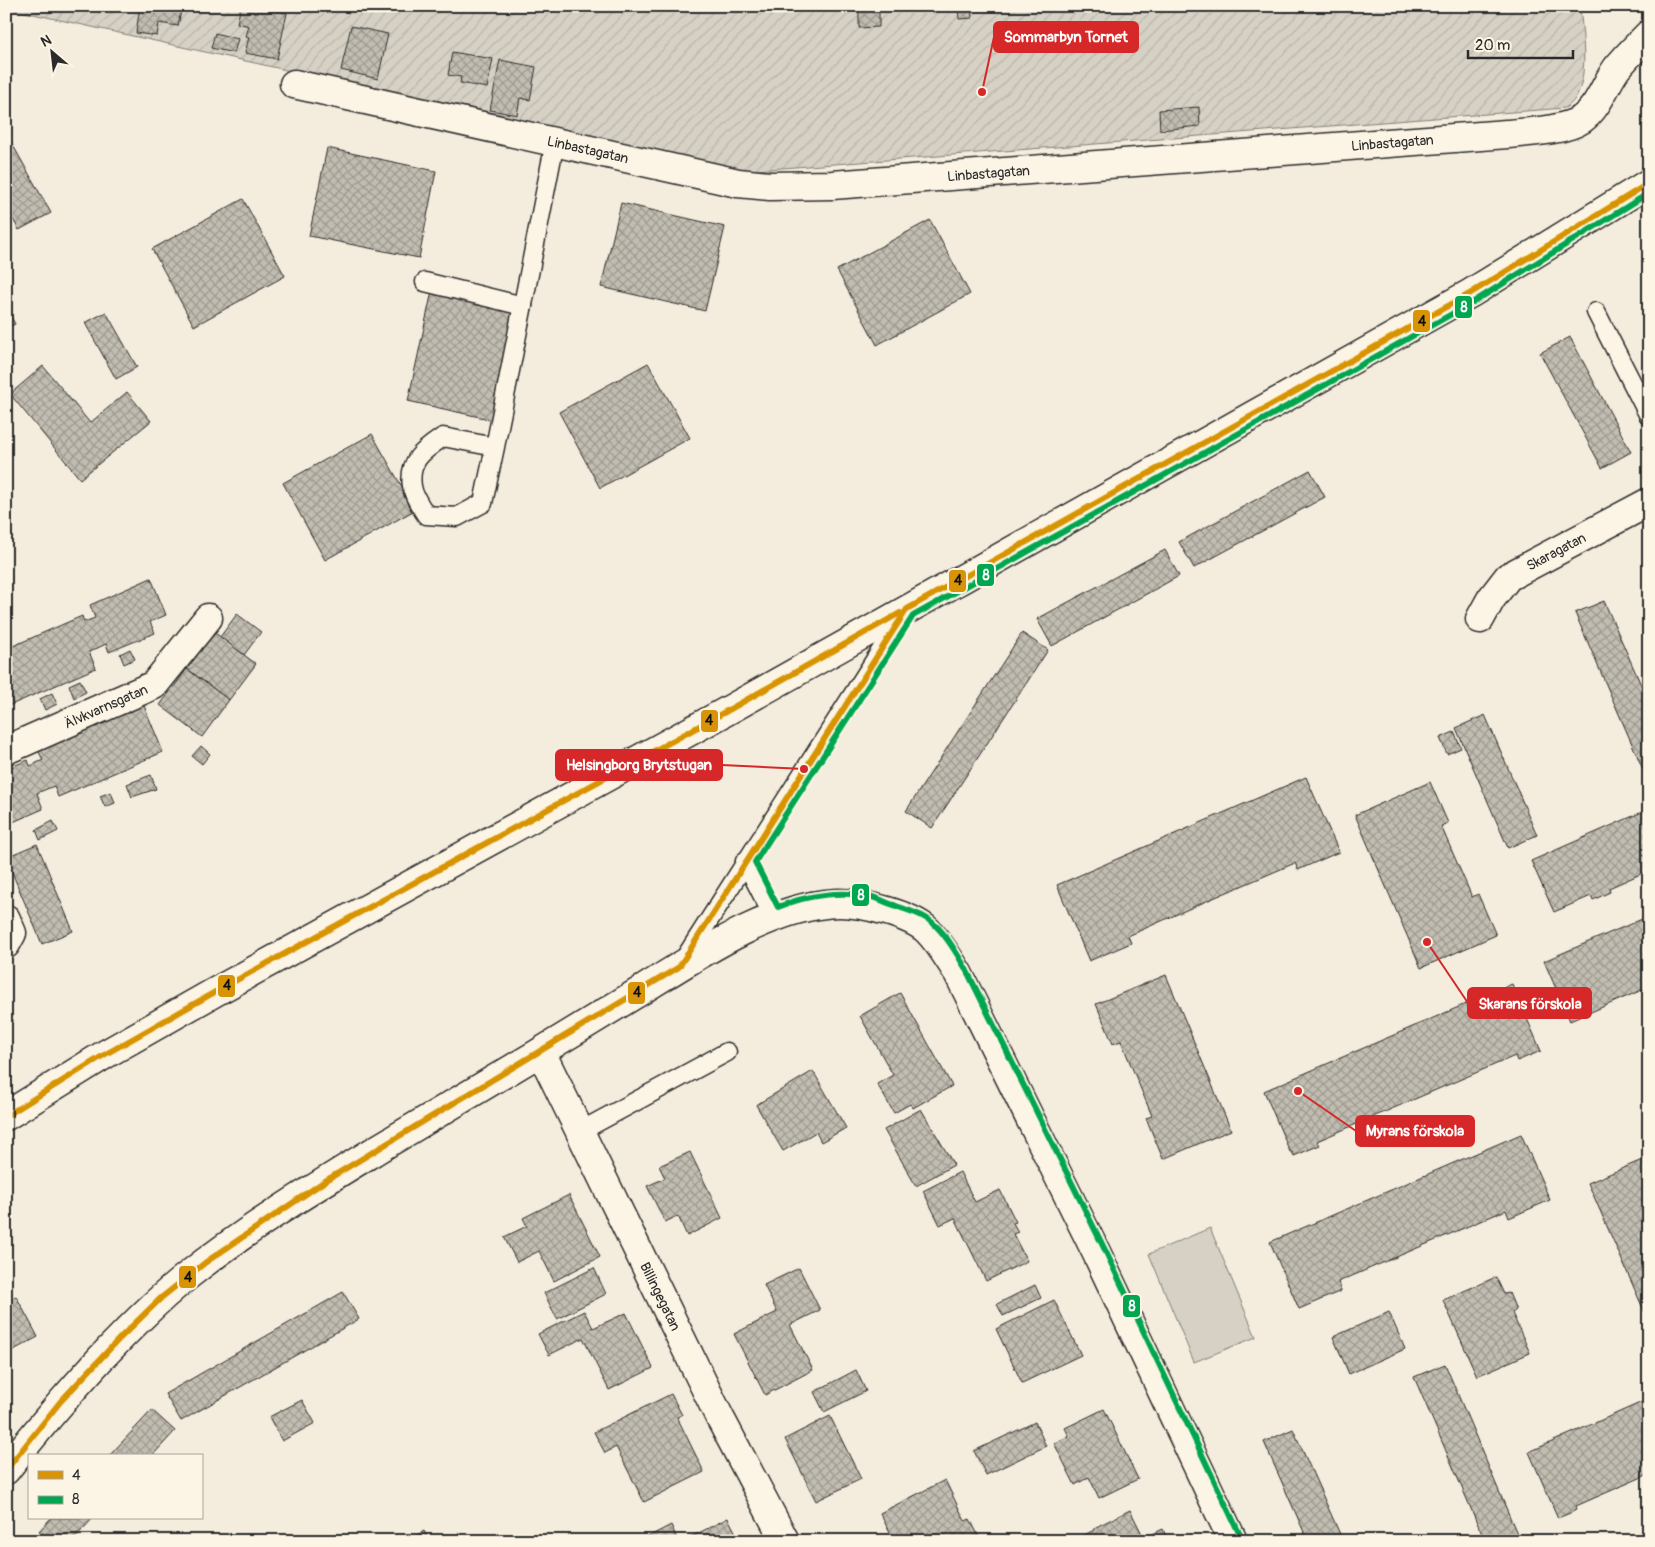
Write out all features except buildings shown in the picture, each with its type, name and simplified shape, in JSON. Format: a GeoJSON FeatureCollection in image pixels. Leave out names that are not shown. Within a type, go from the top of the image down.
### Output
{"type":"FeatureCollection","features":[{"type":"Feature","properties":{"kind":"street","name":"Linbastagatan"},"geometry":{"type":"LineString","coordinates":[[294,84],[738,184],[770,186],[814,185],[1507,134],[1548,129],[1568,125],[1582,119],[1600,98],[1605,85],[1618,67],[1649,34]]}},
{"type":"Feature","properties":{"kind":"street"},"geometry":{"type":"LineString","coordinates":[[6,1116],[104,1055],[215,992],[725,712],[1471,293],[1649,184]]}},
{"type":"Feature","properties":{"kind":"street","name":"Skaragatan"},"geometry":{"type":"LineString","coordinates":[[1480,619],[1491,599],[1508,577],[1649,502]]}},
{"type":"Feature","properties":{"kind":"street","name":"Älvkvarnsgatan"},"geometry":{"type":"LineString","coordinates":[[6,750],[154,685],[208,618]]}},
{"type":"Feature","properties":{"kind":"street"},"geometry":{"type":"LineString","coordinates":[[6,1470],[38,1430],[96,1365],[161,1298],[187,1276],[269,1217],[679,967],[750,929],[789,911],[839,903],[870,906],[909,919],[925,928],[940,944],[962,982],[1096,1252],[1233,1541]]}},
{"type":"Feature","properties":{"kind":"street"},"geometry":{"type":"LineString","coordinates":[[6,918],[12,933],[6,944]]}},
{"type":"Feature","properties":{"kind":"street","name":"Billingegatan"},"geometry":{"type":"LineString","coordinates":[[540,1052],[719,1416],[785,1541]]}},
{"type":"Feature","properties":{"kind":"lane"},"geometry":{"type":"LineString","coordinates":[[495,447],[444,437],[424,450],[412,465],[412,487],[426,515],[457,517],[483,503],[495,447],[555,142]]}},
{"type":"Feature","properties":{"kind":"lane"},"geometry":{"type":"LineString","coordinates":[[425,282],[523,306]]}},
{"type":"Feature","properties":{"kind":"lane"},"geometry":{"type":"LineString","coordinates":[[1596,312],[1649,416]]}},
{"type":"Feature","properties":{"kind":"lane"},"geometry":{"type":"LineString","coordinates":[[679,967],[907,609]]}},
{"type":"Feature","properties":{"kind":"lane"},"geometry":{"type":"LineString","coordinates":[[745,861],[774,918]]}},
{"type":"Feature","properties":{"kind":"lane"},"geometry":{"type":"LineString","coordinates":[[580,1132],[727,1052]]}},
{"type":"Feature","properties":{"kind":"shaded area"},"geometry":{"type":"Polygon","coordinates":[[[6,6],[1580,6],[1584,62],[1579,90],[1574,100],[1565,108],[743,171],[6,8],[6,6]]]}},
{"type":"Feature","properties":{"kind":"shaded area"},"geometry":{"type":"Polygon","coordinates":[[[1210,1228],[1256,1337],[1194,1362],[1149,1254],[1210,1228]]]}},
{"type":"Feature","properties":{"kind":"transit line","name":"4"},"geometry":{"type":"LineString","coordinates":[[6,1470],[60,1402],[120,1338],[161,1298],[206,1262],[325,1181],[679,967],[907,609],[1471,293],[1649,183]]}},
{"type":"Feature","properties":{"kind":"transit line","name":"8"},"geometry":{"type":"LineString","coordinates":[[1241,1537],[1104,1248],[966,969],[948,940],[926,918],[872,897],[849,894],[825,895],[801,899],[778,907],[755,862],[913,616],[1475,301],[1649,193]]}},
{"type":"Feature","properties":{"kind":"transit line","name":"4"},"geometry":{"type":"LineString","coordinates":[[6,1116],[104,1055],[215,992],[725,712],[900,613]]}},
{"type":"Feature","properties":{"kind":"place","name":"Sommarbyn Tornet"},"geometry":{"type":"Point","coordinates":[982,92]}},
{"type":"Feature","properties":{"kind":"place","name":"Helsingborg Brytstugan"},"geometry":{"type":"Point","coordinates":[804,769]}},
{"type":"Feature","properties":{"kind":"place","name":"Skarans förskola"},"geometry":{"type":"Point","coordinates":[1427,942]}},
{"type":"Feature","properties":{"kind":"place","name":"Myrans förskola"},"geometry":{"type":"Point","coordinates":[1298,1091]}}]}
